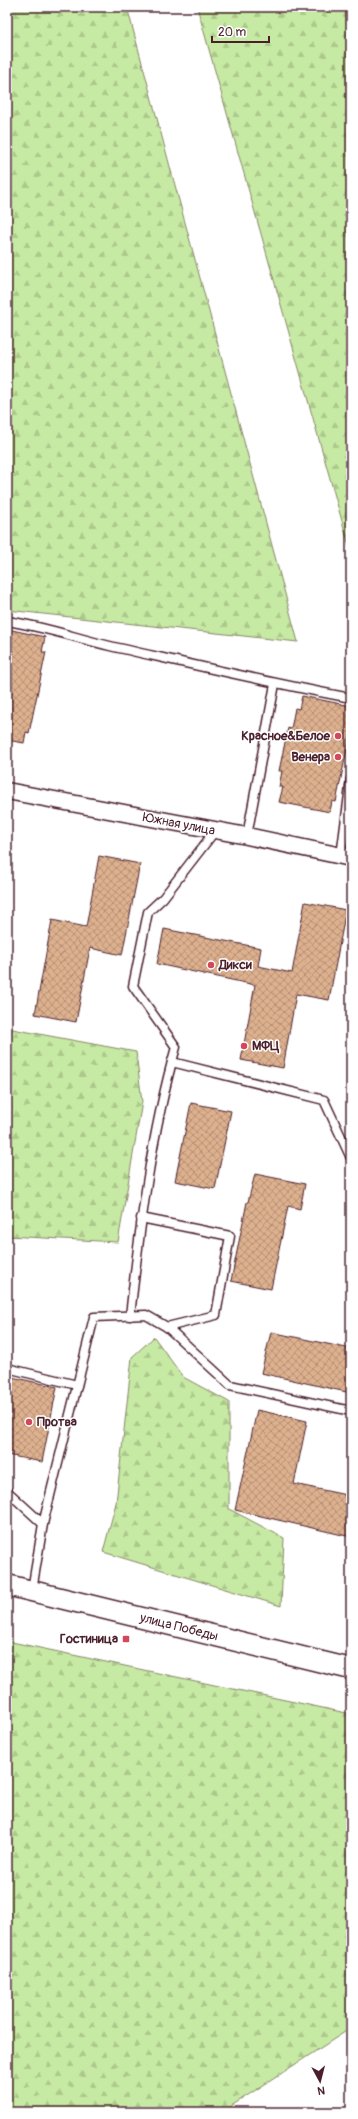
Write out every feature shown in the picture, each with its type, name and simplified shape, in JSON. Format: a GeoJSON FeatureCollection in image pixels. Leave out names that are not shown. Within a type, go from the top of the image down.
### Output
{"type":"FeatureCollection","features":[{"type":"Feature","properties":{"kind":"street","name":"Южная улица"},"geometry":{"type":"LineString","coordinates":[[7,791],[247,836],[346,857]]}},
{"type":"Feature","properties":{"kind":"street","name":"улица Победы"},"geometry":{"type":"LineString","coordinates":[[7,1585],[351,1669]]}},
{"type":"Feature","properties":{"kind":"lane"},"geometry":{"type":"LineString","coordinates":[[7,621],[31,625],[86,640],[275,684],[351,698]]}},
{"type":"Feature","properties":{"kind":"lane"},"geometry":{"type":"LineString","coordinates":[[247,836],[275,684]]}},
{"type":"Feature","properties":{"kind":"lane"},"geometry":{"type":"LineString","coordinates":[[346,857],[351,779]]}},
{"type":"Feature","properties":{"kind":"lane"},"geometry":{"type":"LineString","coordinates":[[130,1316],[141,1218],[156,1133],[176,1047],[133,986],[148,912],[163,898],[195,860],[215,831]]}},
{"type":"Feature","properties":{"kind":"lane"},"geometry":{"type":"LineString","coordinates":[[172,1062],[324,1100],[351,1158]]}},
{"type":"Feature","properties":{"kind":"lane"},"geometry":{"type":"LineString","coordinates":[[141,1218],[230,1236],[216,1315],[167,1326]]}},
{"type":"Feature","properties":{"kind":"lane"},"geometry":{"type":"LineString","coordinates":[[32,1590],[43,1524],[94,1317],[146,1315],[167,1326],[230,1385],[351,1411]]}},
{"type":"Feature","properties":{"kind":"lane"},"geometry":{"type":"LineString","coordinates":[[7,1368],[77,1385]]}},
{"type":"Feature","properties":{"kind":"lane"},"geometry":{"type":"LineString","coordinates":[[7,1491],[43,1524]]}},
{"type":"Feature","properties":{"kind":"green space"},"geometry":{"type":"Polygon","coordinates":[[[7,7],[127,7],[298,642],[7,610],[7,7]]]}},
{"type":"Feature","properties":{"kind":"green space"},"geometry":{"type":"Polygon","coordinates":[[[197,7],[351,7],[351,553],[197,7]]]}},
{"type":"Feature","properties":{"kind":"green space"},"geometry":{"type":"Polygon","coordinates":[[[7,1028],[136,1052],[142,1102],[118,1242],[7,1236],[7,1028]]]}},
{"type":"Feature","properties":{"kind":"green space"},"geometry":{"type":"Polygon","coordinates":[[[154,1337],[183,1377],[229,1402],[229,1509],[284,1538],[281,1606],[103,1552],[116,1503],[132,1357],[154,1337]]]}},
{"type":"Feature","properties":{"kind":"green space"},"geometry":{"type":"Polygon","coordinates":[[[7,1641],[351,1714],[351,2028],[222,2112],[7,2112],[7,1954],[10,1941],[7,1940],[7,1641]]]}},
{"type":"Feature","properties":{"kind":"building"},"geometry":{"type":"Polygon","coordinates":[[[7,629],[45,637],[42,652],[46,652],[29,733],[26,732],[24,743],[7,740],[7,629]]]}},
{"type":"Feature","properties":{"kind":"building"},"geometry":{"type":"Polygon","coordinates":[[[302,696],[351,706],[351,730],[336,802],[332,801],[330,812],[279,802],[283,787],[279,787],[282,771],[279,771],[288,728],[291,729],[295,708],[299,709],[302,696]]]}},
{"type":"Feature","properties":{"kind":"building"},"geometry":{"type":"Polygon","coordinates":[[[99,856],[140,864],[122,955],[90,948],[76,1022],[35,1014],[52,920],[86,927],[99,856]]]}},
{"type":"Feature","properties":{"kind":"building"},"geometry":{"type":"Polygon","coordinates":[[[305,902],[346,910],[329,1000],[296,994],[283,1068],[241,1060],[255,985],[157,964],[164,929],[261,948],[258,966],[292,973],[305,902]]]}},
{"type":"Feature","properties":{"kind":"building"},"geometry":{"type":"Polygon","coordinates":[[[191,1103],[231,1111],[215,1189],[175,1181],[191,1103]]]}},
{"type":"Feature","properties":{"kind":"building"},"geometry":{"type":"Polygon","coordinates":[[[255,1174],[305,1184],[300,1209],[288,1206],[271,1289],[231,1281],[247,1202],[255,1174]]]}},
{"type":"Feature","properties":{"kind":"building"},"geometry":{"type":"Polygon","coordinates":[[[271,1332],[351,1349],[351,1393],[261,1373],[271,1332]]]}},
{"type":"Feature","properties":{"kind":"building","name":"Протва"},"geometry":{"type":"Polygon","coordinates":[[[7,1376],[57,1387],[42,1462],[7,1455],[7,1429],[10,1416],[7,1415],[7,1376]]]}},
{"type":"Feature","properties":{"kind":"building"},"geometry":{"type":"Polygon","coordinates":[[[257,1410],[307,1421],[294,1484],[351,1496],[351,1537],[235,1510],[257,1410]]]}},
{"type":"Feature","properties":{"kind":"place","name":"Красное&Белое"},"geometry":{"type":"Point","coordinates":[338,736]}},
{"type":"Feature","properties":{"kind":"place","name":"Венера"},"geometry":{"type":"Point","coordinates":[338,757]}},
{"type":"Feature","properties":{"kind":"place","name":"Дикси"},"geometry":{"type":"Point","coordinates":[211,965]}},
{"type":"Feature","properties":{"kind":"place","name":"МФЦ"},"geometry":{"type":"Point","coordinates":[244,1046]}},
{"type":"Feature","properties":{"kind":"place","name":"Протва"},"geometry":{"type":"Point","coordinates":[29,1422]}},
{"type":"Feature","properties":{"kind":"place","name":"Гостиница"},"geometry":{"type":"Point","coordinates":[126,1639]}}]}
